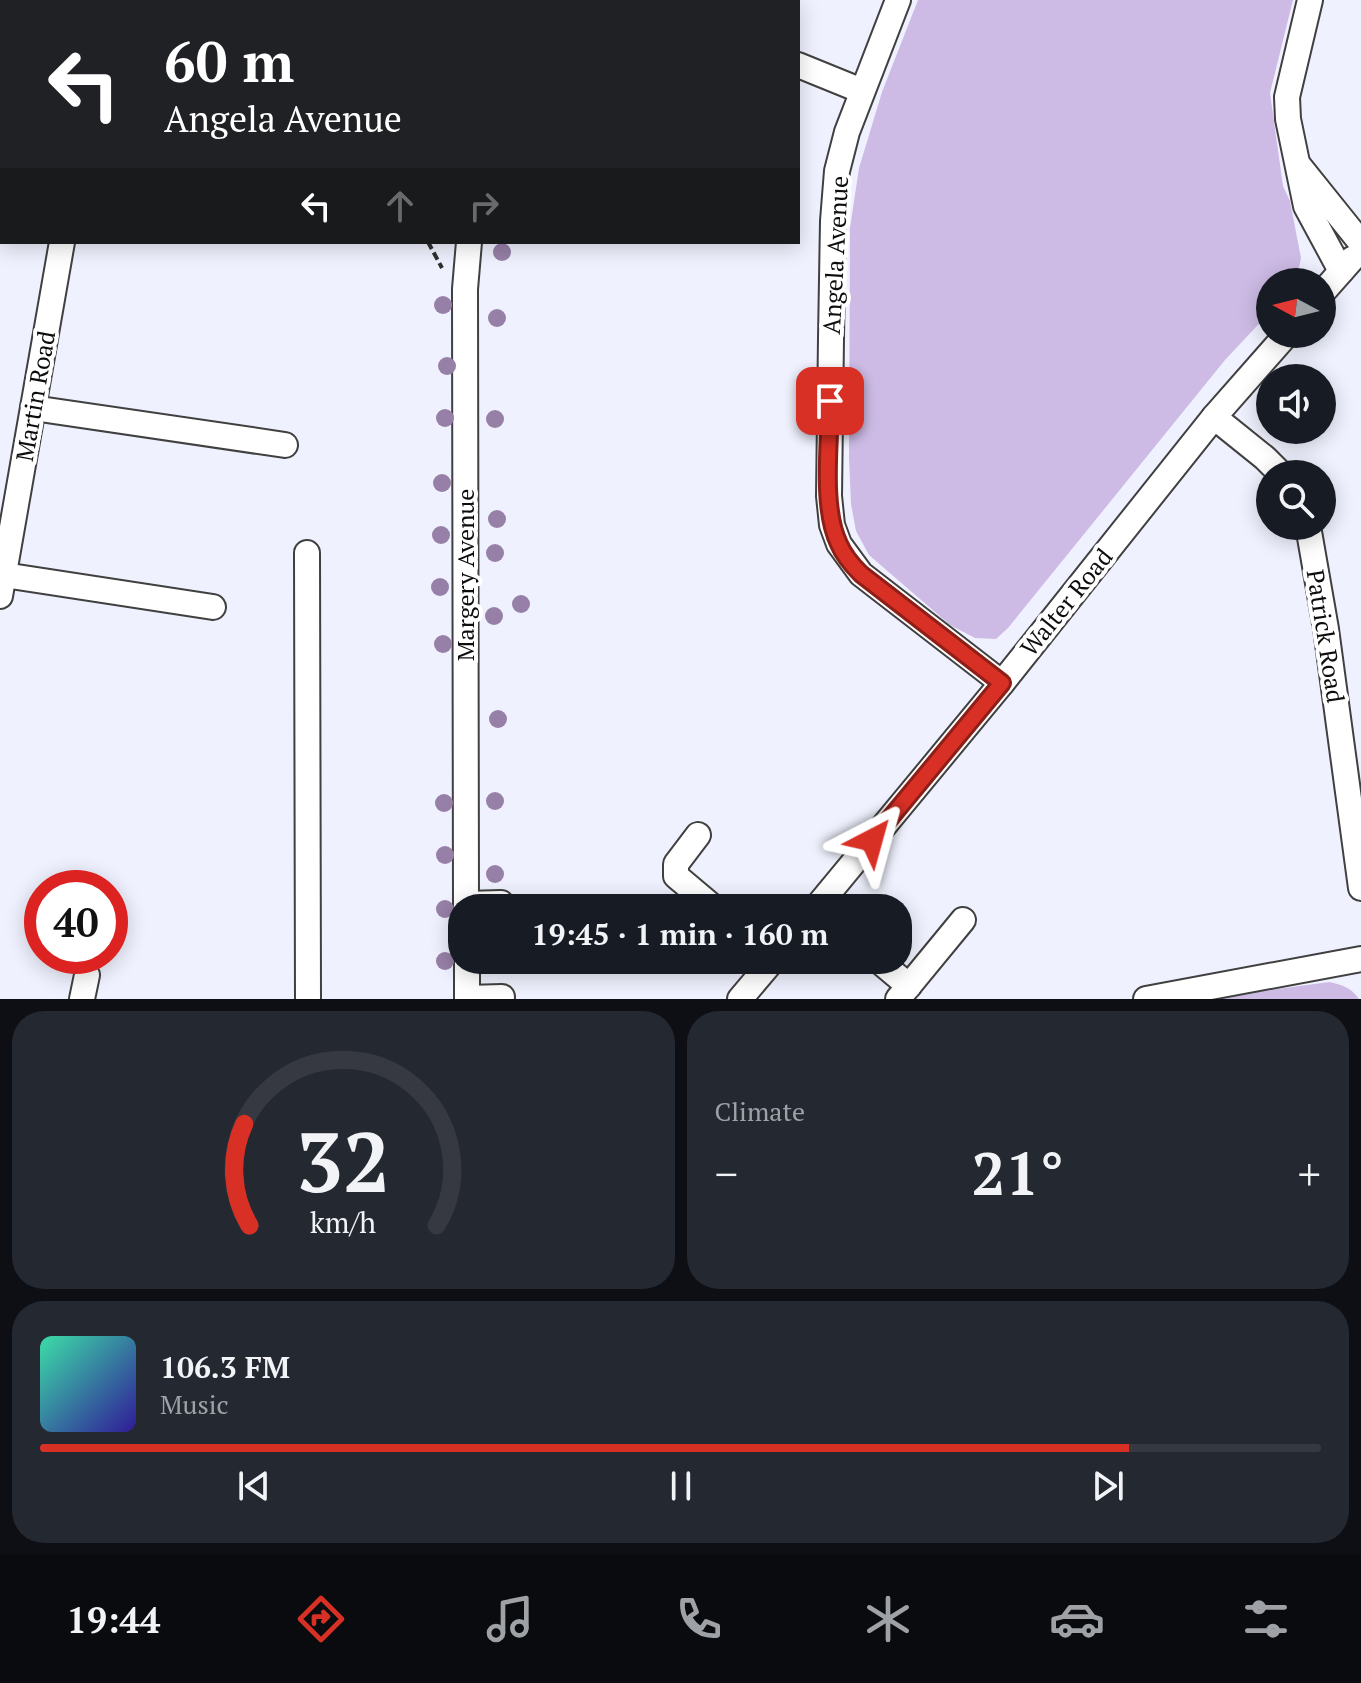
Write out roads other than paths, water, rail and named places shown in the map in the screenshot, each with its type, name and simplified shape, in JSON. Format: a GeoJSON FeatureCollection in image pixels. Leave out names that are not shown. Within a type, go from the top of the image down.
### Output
{"type":"FeatureCollection","features":[{"type":"Feature","properties":{"kind":"street","name":"Angela Avenue"},"geometry":{"type":"LineString","coordinates":[[898,0],[847,132],[837,171],[833,221],[829,480],[832,525],[844,552],[861,574],[1002,683]]}},
{"type":"Feature","properties":{"kind":"street"},"geometry":{"type":"LineString","coordinates":[[1310,0],[1287,97],[1288,119],[1306,206],[1341,271]]}},
{"type":"Feature","properties":{"kind":"street"},"geometry":{"type":"LineString","coordinates":[[800,66],[862,91]]}},
{"type":"Feature","properties":{"kind":"street"},"geometry":{"type":"LineString","coordinates":[[1298,165],[1361,246],[1336,277]]}},
{"type":"Feature","properties":{"kind":"street","name":"Martin Road"},"geometry":{"type":"LineString","coordinates":[[2,586],[62,244]]}},
{"type":"Feature","properties":{"kind":"street","name":"Margery Avenue"},"geometry":{"type":"LineString","coordinates":[[466,894],[465,289],[469,244]]}},
{"type":"Feature","properties":{"kind":"street","name":"Walter Road"},"geometry":{"type":"LineString","coordinates":[[828,894],[1002,683],[1214,417],[1275,348]]}},
{"type":"Feature","properties":{"kind":"street"},"geometry":{"type":"LineString","coordinates":[[33,408],[285,445]]}},
{"type":"Feature","properties":{"kind":"street"},"geometry":{"type":"LineString","coordinates":[[1214,417],[1267,460]]}},
{"type":"Feature","properties":{"kind":"street","name":"Patrick Road"},"geometry":{"type":"LineString","coordinates":[[1310,540],[1328,644],[1361,888]]}},
{"type":"Feature","properties":{"kind":"street"},"geometry":{"type":"LineString","coordinates":[[307,553],[308,999]]}},
{"type":"Feature","properties":{"kind":"street"},"geometry":{"type":"LineString","coordinates":[[2,586],[213,607]]}},
{"type":"Feature","properties":{"kind":"street"},"geometry":{"type":"LineString","coordinates":[[697,894],[676,876],[676,864],[698,835]]}},
{"type":"Feature","properties":{"kind":"street"},"geometry":{"type":"LineString","coordinates":[[889,974],[904,992],[963,920]]}},
{"type":"Feature","properties":{"kind":"street"},"geometry":{"type":"LineString","coordinates":[[1146,999],[1361,959]]}},
{"type":"Feature","properties":{"kind":"street"},"geometry":{"type":"LineString","coordinates":[[467,974],[467,999],[502,997]]}},
{"type":"Feature","properties":{"kind":"street"},"geometry":{"type":"LineString","coordinates":[[740,999],[761,974]]}}]}
